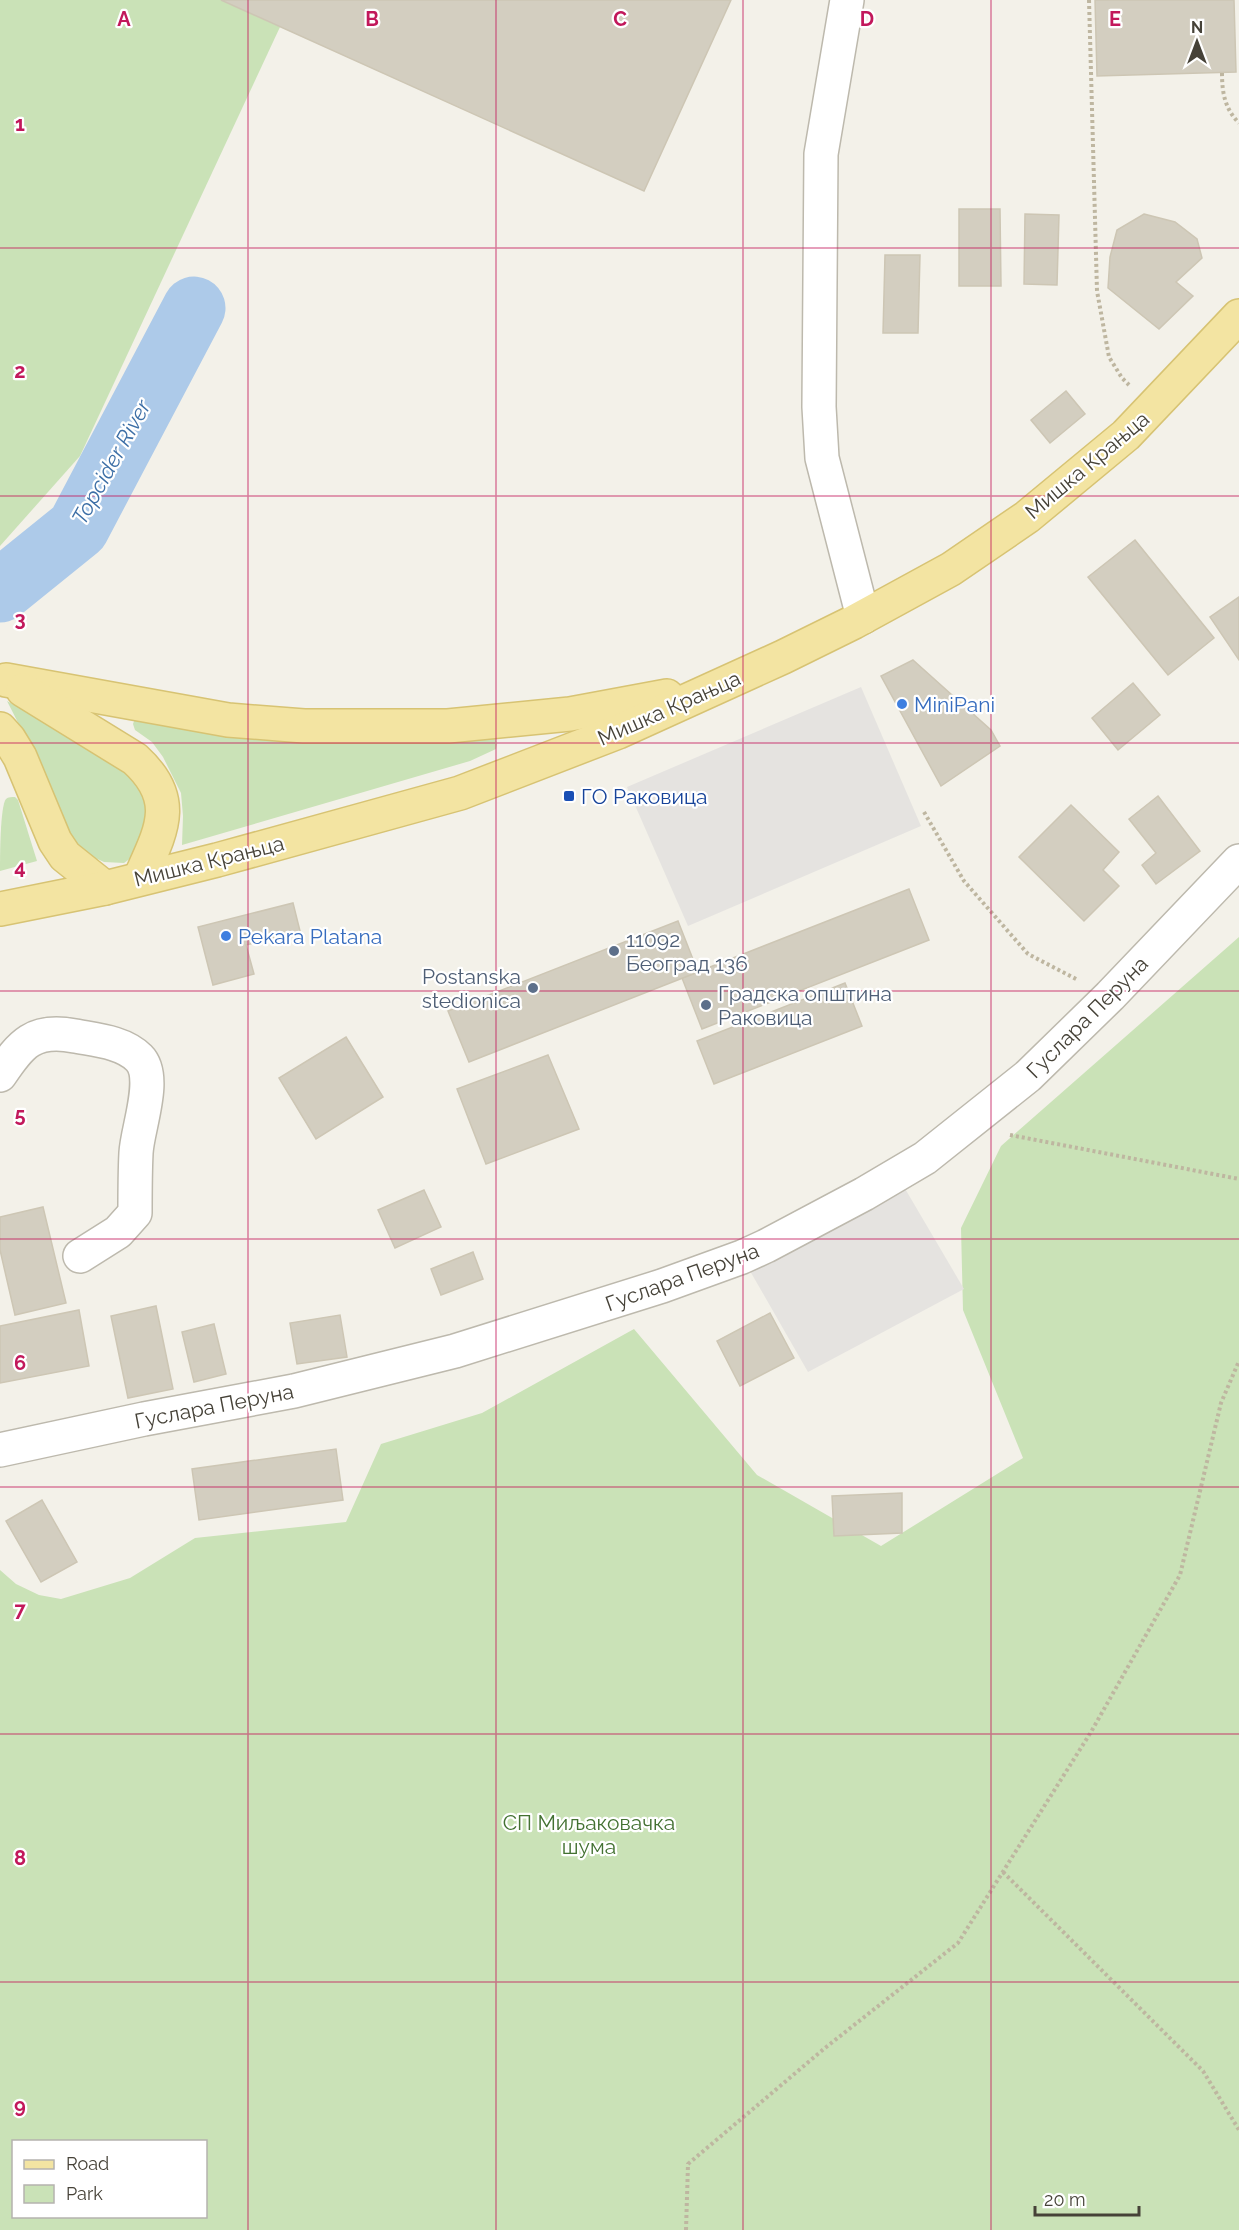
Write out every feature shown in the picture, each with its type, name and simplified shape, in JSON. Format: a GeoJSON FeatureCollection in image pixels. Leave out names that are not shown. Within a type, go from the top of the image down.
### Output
{"type":"FeatureCollection","features":[{"type":"Feature","properties":{"kind":"main road","name":"Мишка Крањца"},"geometry":{"type":"LineString","coordinates":[[0,909],[105,888],[300,838],[460,793],[618,732],[863,617],[951,569],[996,540],[1077,477],[1154,408],[1239,316]]}},
{"type":"Feature","properties":{"kind":"main road"},"geometry":{"type":"LineString","coordinates":[[3,679],[228,720],[304,726],[392,727],[448,726],[570,714],[721,684]]}},
{"type":"Feature","properties":{"kind":"main road"},"geometry":{"type":"LineString","coordinates":[[3,679],[135,759],[158,784],[164,813],[161,831],[140,878]]}},
{"type":"Feature","properties":{"kind":"main road"},"geometry":{"type":"LineString","coordinates":[[0,729],[20,757],[55,841],[64,856],[105,888]]}},
{"type":"Feature","properties":{"kind":"street"},"geometry":{"type":"LineString","coordinates":[[847,0],[821,154],[819,407],[822,458],[863,617]]}},
{"type":"Feature","properties":{"kind":"street","name":"Гуслара Перуна"},"geometry":{"type":"LineString","coordinates":[[0,1450],[155,1417],[294,1391],[455,1351],[662,1286],[742,1257],[776,1241],[906,1169],[966,1126],[1028,1076],[1110,996],[1239,861]]}},
{"type":"Feature","properties":{"kind":"street"},"geometry":{"type":"LineString","coordinates":[[0,1075],[16,1052],[37,1036],[69,1035],[126,1048],[140,1059],[146,1072],[147,1087],[136,1150],[135,1213],[118,1232],[80,1256]]}},
{"type":"Feature","properties":{"kind":"path"},"geometry":{"type":"LineString","coordinates":[[1089,0],[1097,291],[1109,357],[1122,378],[1154,408]]}},
{"type":"Feature","properties":{"kind":"path"},"geometry":{"type":"LineString","coordinates":[[1222,73],[1222,92],[1229,114],[1239,123]]}},
{"type":"Feature","properties":{"kind":"path"},"geometry":{"type":"LineString","coordinates":[[924,812],[964,881],[1028,954],[1110,996]]}},
{"type":"Feature","properties":{"kind":"path"},"geometry":{"type":"LineString","coordinates":[[966,1126],[1239,1179]]}},
{"type":"Feature","properties":{"kind":"path"},"geometry":{"type":"LineString","coordinates":[[686,2230],[688,2164],[825,2048],[958,1943],[1091,1732],[1180,1575],[1221,1403],[1239,1361]]}},
{"type":"Feature","properties":{"kind":"path"},"geometry":{"type":"LineString","coordinates":[[1003,1872],[1203,2071],[1239,2130]]}},
{"type":"Feature","properties":{"kind":"green space"},"geometry":{"type":"Polygon","coordinates":[[[0,0],[221,0],[280,27],[80,456],[0,546],[0,0]]]}},
{"type":"Feature","properties":{"kind":"green space"},"geometry":{"type":"Polygon","coordinates":[[[7,701],[121,764],[148,794],[151,816],[135,855],[124,863],[104,862],[91,856],[68,837],[35,756],[7,701]]]}},
{"type":"Feature","properties":{"kind":"green space"},"geometry":{"type":"Polygon","coordinates":[[[135,718],[495,738],[497,743],[496,749],[470,761],[182,845],[181,793],[163,757],[152,742],[135,730],[133,724],[135,718]]]}},
{"type":"Feature","properties":{"kind":"green space"},"geometry":{"type":"Polygon","coordinates":[[[15,797],[18,800],[37,861],[0,871],[4,804],[7,798],[15,797]]]}},
{"type":"Feature","properties":{"kind":"green space","name":"СП Миљаковачка шума"},"geometry":{"type":"Polygon","coordinates":[[[1239,937],[1239,2230],[0,2230],[0,1570],[16,1584],[39,1595],[61,1599],[130,1578],[195,1538],[346,1522],[381,1444],[482,1413],[634,1329],[757,1475],[881,1546],[1023,1458],[963,1310],[961,1228],[1001,1146],[1239,937]]]}},
{"type":"Feature","properties":{"kind":"shaded area"},"geometry":{"type":"Polygon","coordinates":[[[861,687],[921,826],[688,926],[627,787],[861,687]]]}},
{"type":"Feature","properties":{"kind":"shaded area"},"geometry":{"type":"Polygon","coordinates":[[[897,1175],[964,1289],[808,1372],[742,1257],[897,1175]]]}},
{"type":"Feature","properties":{"kind":"building"},"geometry":{"type":"Polygon","coordinates":[[[221,0],[731,0],[644,191],[221,0]]]}},
{"type":"Feature","properties":{"kind":"building"},"geometry":{"type":"Polygon","coordinates":[[[1095,0],[1234,0],[1236,72],[1097,76],[1095,0]]]}},
{"type":"Feature","properties":{"kind":"building"},"geometry":{"type":"Polygon","coordinates":[[[959,209],[1000,209],[1001,286],[959,286],[959,209]]]}},
{"type":"Feature","properties":{"kind":"building"},"geometry":{"type":"Polygon","coordinates":[[[1025,214],[1059,215],[1057,285],[1024,284],[1025,214]]]}},
{"type":"Feature","properties":{"kind":"building"},"geometry":{"type":"Polygon","coordinates":[[[1144,214],[1175,222],[1197,239],[1202,258],[1176,282],[1193,296],[1159,329],[1108,288],[1110,257],[1117,230],[1144,214]]]}},
{"type":"Feature","properties":{"kind":"building"},"geometry":{"type":"Polygon","coordinates":[[[885,255],[920,255],[918,333],[883,333],[885,255]]]}},
{"type":"Feature","properties":{"kind":"building"},"geometry":{"type":"Polygon","coordinates":[[[1066,391],[1085,414],[1050,443],[1031,420],[1066,391]]]}},
{"type":"Feature","properties":{"kind":"building"},"geometry":{"type":"Polygon","coordinates":[[[1135,540],[1214,638],[1168,675],[1088,577],[1135,540]]]}},
{"type":"Feature","properties":{"kind":"building"},"geometry":{"type":"Polygon","coordinates":[[[1239,597],[1239,660],[1210,617],[1239,597]]]}},
{"type":"Feature","properties":{"kind":"building"},"geometry":{"type":"Polygon","coordinates":[[[913,660],[991,730],[1000,746],[941,786],[881,676],[913,660]]]}},
{"type":"Feature","properties":{"kind":"building"},"geometry":{"type":"Polygon","coordinates":[[[1133,683],[1160,715],[1118,750],[1092,718],[1133,683]]]}},
{"type":"Feature","properties":{"kind":"building"},"geometry":{"type":"Polygon","coordinates":[[[1158,796],[1200,851],[1156,884],[1142,865],[1156,853],[1129,819],[1158,796]]]}},
{"type":"Feature","properties":{"kind":"building"},"geometry":{"type":"Polygon","coordinates":[[[1071,805],[1119,852],[1103,870],[1119,886],[1084,921],[1019,857],[1071,805]]]}},
{"type":"Feature","properties":{"kind":"building"},"geometry":{"type":"Polygon","coordinates":[[[909,889],[929,940],[702,1029],[682,978],[909,889]]]}},
{"type":"Feature","properties":{"kind":"building"},"geometry":{"type":"Polygon","coordinates":[[[293,903],[300,931],[246,945],[254,974],[213,985],[198,927],[293,903]]]}},
{"type":"Feature","properties":{"kind":"building"},"geometry":{"type":"Polygon","coordinates":[[[678,921],[698,972],[469,1062],[448,1011],[678,921]]]}},
{"type":"Feature","properties":{"kind":"building"},"geometry":{"type":"Polygon","coordinates":[[[845,983],[862,1026],[714,1084],[697,1041],[845,983]]]}},
{"type":"Feature","properties":{"kind":"building"},"geometry":{"type":"Polygon","coordinates":[[[346,1037],[383,1097],[316,1139],[279,1078],[346,1037]]]}},
{"type":"Feature","properties":{"kind":"building"},"geometry":{"type":"Polygon","coordinates":[[[548,1055],[579,1129],[486,1164],[457,1089],[548,1055]]]}},
{"type":"Feature","properties":{"kind":"building"},"geometry":{"type":"Polygon","coordinates":[[[424,1190],[441,1227],[395,1248],[378,1210],[424,1190]]]}},
{"type":"Feature","properties":{"kind":"building"},"geometry":{"type":"Polygon","coordinates":[[[43,1207],[66,1303],[15,1315],[0,1250],[0,1217],[43,1207]]]}},
{"type":"Feature","properties":{"kind":"building"},"geometry":{"type":"Polygon","coordinates":[[[473,1252],[483,1279],[441,1295],[431,1269],[473,1252]]]}},
{"type":"Feature","properties":{"kind":"building"},"geometry":{"type":"Polygon","coordinates":[[[156,1306],[173,1389],[128,1398],[111,1316],[156,1306]]]}},
{"type":"Feature","properties":{"kind":"building"},"geometry":{"type":"Polygon","coordinates":[[[79,1310],[89,1366],[0,1383],[0,1326],[79,1310]]]}},
{"type":"Feature","properties":{"kind":"building"},"geometry":{"type":"Polygon","coordinates":[[[770,1313],[794,1358],[740,1386],[717,1341],[770,1313]]]}},
{"type":"Feature","properties":{"kind":"building"},"geometry":{"type":"Polygon","coordinates":[[[340,1315],[347,1357],[297,1364],[290,1323],[340,1315]]]}},
{"type":"Feature","properties":{"kind":"building"},"geometry":{"type":"Polygon","coordinates":[[[214,1324],[226,1374],[194,1382],[182,1332],[214,1324]]]}},
{"type":"Feature","properties":{"kind":"building"},"geometry":{"type":"Polygon","coordinates":[[[336,1449],[343,1500],[199,1520],[192,1469],[336,1449]]]}},
{"type":"Feature","properties":{"kind":"building"},"geometry":{"type":"Polygon","coordinates":[[[902,1493],[902,1533],[834,1536],[832,1496],[902,1493]]]}},
{"type":"Feature","properties":{"kind":"building"},"geometry":{"type":"Polygon","coordinates":[[[42,1500],[77,1562],[41,1582],[6,1521],[42,1500]]]}},
{"type":"Feature","properties":{"kind":"waterway","name":"Topcider River"},"geometry":{"type":"LineString","coordinates":[[0,591],[78,528],[194,308]]}},
{"type":"Feature","properties":{"kind":"place","name":"MiniPani"},"geometry":{"type":"Point","coordinates":[902,704]}},
{"type":"Feature","properties":{"kind":"place","name":"ГО Раковица"},"geometry":{"type":"Point","coordinates":[569,796]}},
{"type":"Feature","properties":{"kind":"place","name":"Pekara Platana"},"geometry":{"type":"Point","coordinates":[226,936]}},
{"type":"Feature","properties":{"kind":"place","name":"11092 Београд 136"},"geometry":{"type":"Point","coordinates":[614,951]}},
{"type":"Feature","properties":{"kind":"place","name":"Postanska stedionica"},"geometry":{"type":"Point","coordinates":[533,988]}},
{"type":"Feature","properties":{"kind":"place","name":"Градска општина Раковица"},"geometry":{"type":"Point","coordinates":[706,1005]}}]}
